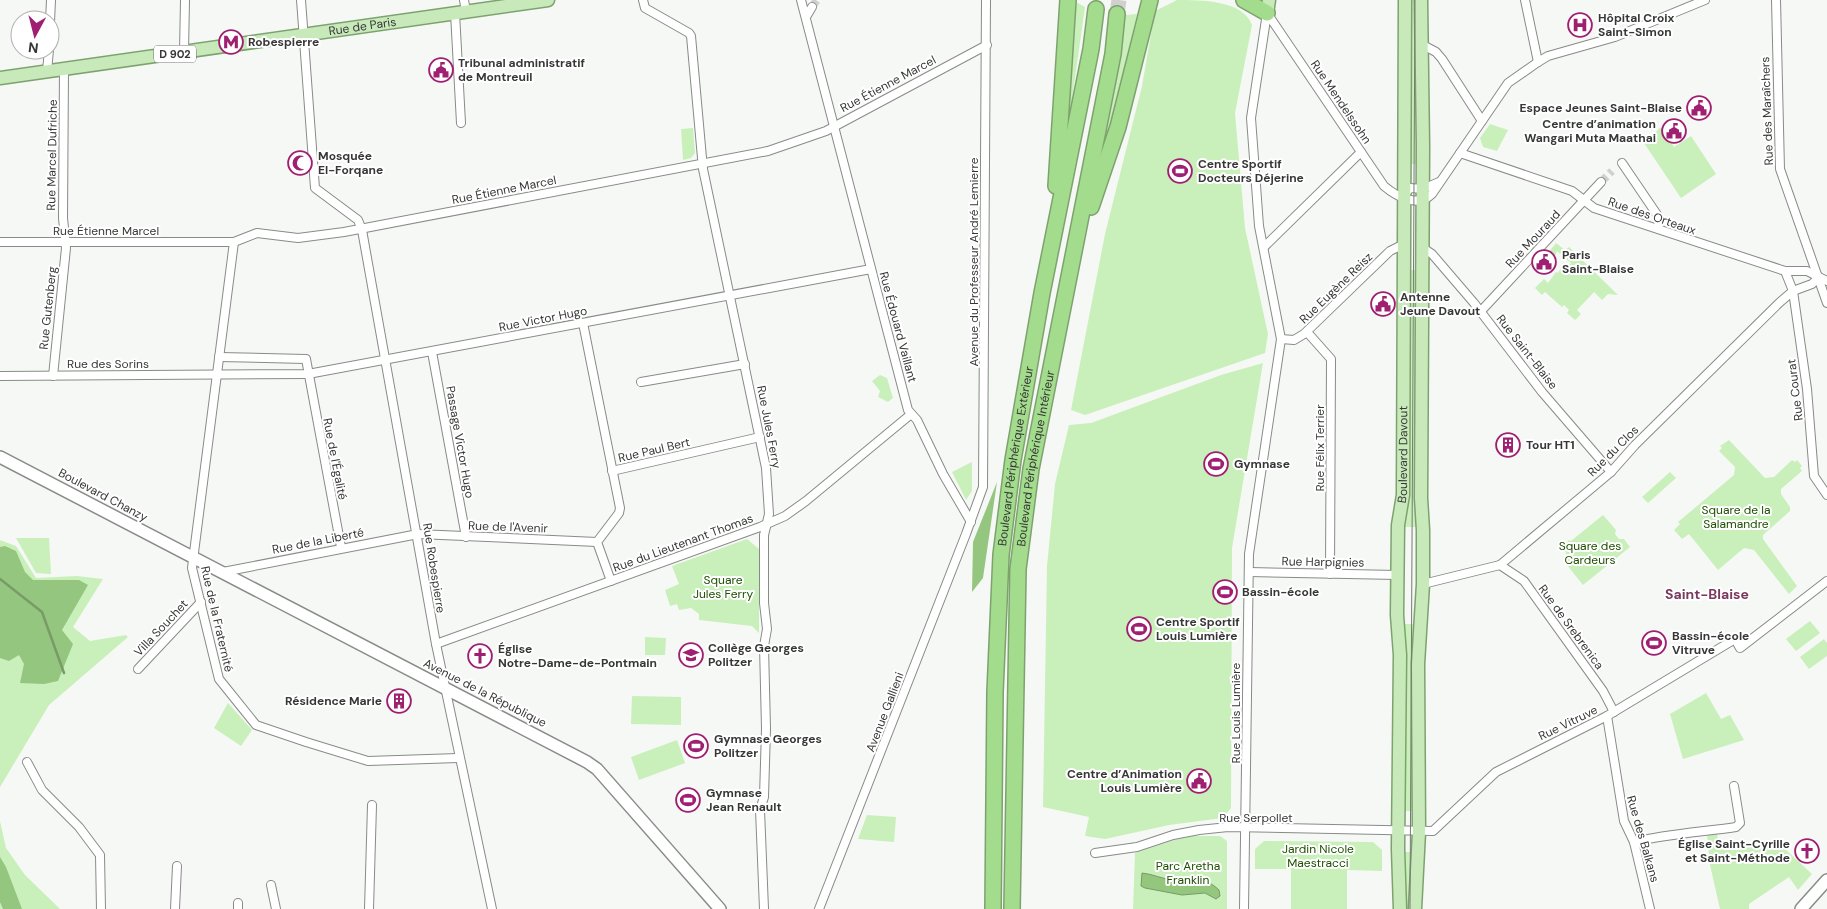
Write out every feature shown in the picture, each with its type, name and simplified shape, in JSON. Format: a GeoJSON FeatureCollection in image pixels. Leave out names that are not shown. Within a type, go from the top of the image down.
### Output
{"type":"FeatureCollection","features":[{"type":"Feature","properties":{"kind":"highway"},"geometry":{"type":"LineString","coordinates":[[1042,293],[1056,184],[1068,0]]}},
{"type":"Feature","properties":{"kind":"highway"},"geometry":{"type":"LineString","coordinates":[[1072,263],[1118,127],[1150,0]]}},
{"type":"Feature","properties":{"kind":"highway"},"geometry":{"type":"LineString","coordinates":[[1244,0],[1268,6]]}},
{"type":"Feature","properties":{"kind":"highway","name":"Boulevard Périphérique Extérieur"},"geometry":{"type":"LineString","coordinates":[[993,909],[995,692],[1001,555],[1013,460],[1042,293],[1091,49],[1096,9]]}},
{"type":"Feature","properties":{"kind":"highway","name":"Boulevard Périphérique Intérieur"},"geometry":{"type":"LineString","coordinates":[[1012,909],[1018,568],[1031,469],[1113,54],[1117,14]]}},
{"type":"Feature","properties":{"kind":"highway"},"geometry":{"type":"LineString","coordinates":[[982,909],[993,860]]}},
{"type":"Feature","properties":{"kind":"main road","name":"Rue de Paris"},"geometry":{"type":"LineString","coordinates":[[0,78],[303,35],[461,8],[548,0]]}},
{"type":"Feature","properties":{"kind":"main road","name":"Boulevard Davout"},"geometry":{"type":"LineString","coordinates":[[1400,909],[1398,831],[1400,655],[1397,622],[1398,525],[1403,495],[1404,310],[1402,197],[1405,0]]}},
{"type":"Feature","properties":{"kind":"main road","name":"Boulevard Davout"},"geometry":{"type":"LineString","coordinates":[[1415,909],[1419,832],[1418,664],[1423,584],[1420,415],[1423,248],[1421,0]]}},
{"type":"Feature","properties":{"kind":"main road","name":"Boulevard Chanzy"},"geometry":{"type":"LineString","coordinates":[[0,457],[194,558]]}},
{"type":"Feature","properties":{"kind":"main road","name":"Avenue de la République"},"geometry":{"type":"LineString","coordinates":[[194,558],[592,764],[720,909]]}},
{"type":"Feature","properties":{"kind":"main road"},"geometry":{"type":"LineString","coordinates":[[1801,909],[1827,880]]}},
{"type":"Feature","properties":{"kind":"street"},"geometry":{"type":"LineString","coordinates":[[184,52],[185,0]]}},
{"type":"Feature","properties":{"kind":"street"},"geometry":{"type":"LineString","coordinates":[[301,0],[315,188],[358,220],[362,230]]}},
{"type":"Feature","properties":{"kind":"street"},"geometry":{"type":"LineString","coordinates":[[643,0],[645,8],[689,32],[691,36],[702,163]]}},
{"type":"Feature","properties":{"kind":"street","name":"Rue Édouard Vaillant"},"geometry":{"type":"LineString","coordinates":[[801,0],[910,415],[917,420],[943,474],[971,522]]}},
{"type":"Feature","properties":{"kind":"street","name":"Avenue du Professeur André Lemierre"},"geometry":{"type":"LineString","coordinates":[[971,522],[983,487],[986,0]]}},
{"type":"Feature","properties":{"kind":"street"},"geometry":{"type":"LineString","coordinates":[[1525,0],[1538,62]]}},
{"type":"Feature","properties":{"kind":"street"},"geometry":{"type":"LineString","coordinates":[[1402,197],[1410,188],[1423,194],[1432,194],[1508,83],[1538,62],[1548,56],[1615,37],[1705,0]]}},
{"type":"Feature","properties":{"kind":"street","name":"Rue des Maraîchers"},"geometry":{"type":"LineString","coordinates":[[1776,0],[1780,169],[1827,303]]}},
{"type":"Feature","properties":{"kind":"street","name":"Rue Mendelssohn"},"geometry":{"type":"LineString","coordinates":[[1268,6],[1384,186],[1410,200],[1423,194]]}},
{"type":"Feature","properties":{"kind":"street","name":"Rue Louis Lumière"},"geometry":{"type":"LineString","coordinates":[[1244,909],[1251,538],[1282,339],[1259,226],[1251,118],[1268,6]]}},
{"type":"Feature","properties":{"kind":"street"},"geometry":{"type":"LineString","coordinates":[[806,17],[812,7]]}},
{"type":"Feature","properties":{"kind":"street"},"geometry":{"type":"LineString","coordinates":[[461,8],[461,123]]}},
{"type":"Feature","properties":{"kind":"street"},"geometry":{"type":"LineString","coordinates":[[1421,44],[1436,52],[1442,59],[1482,121]]}},
{"type":"Feature","properties":{"kind":"street","name":"Rue Étienne Marcel"},"geometry":{"type":"LineString","coordinates":[[0,242],[234,242],[260,233],[298,238],[362,230],[768,151],[802,140],[834,126],[987,45]]}},
{"type":"Feature","properties":{"kind":"street"},"geometry":{"type":"LineString","coordinates":[[47,71],[48,60]]}},
{"type":"Feature","properties":{"kind":"street","name":"Rue Marcel Dufriche"},"geometry":{"type":"LineString","coordinates":[[64,69],[63,218],[65,242]]}},
{"type":"Feature","properties":{"kind":"street"},"geometry":{"type":"LineString","coordinates":[[1264,247],[1361,152]]}},
{"type":"Feature","properties":{"kind":"street","name":"Rue des Orteaux"},"geometry":{"type":"LineString","coordinates":[[1460,153],[1572,191],[1594,208],[1785,272],[1807,270],[1818,278],[1827,281]]}},
{"type":"Feature","properties":{"kind":"street","name":"Rue Jules Ferry"},"geometry":{"type":"LineString","coordinates":[[702,163],[766,468],[769,514],[764,545],[764,603],[767,629],[764,646],[764,797],[760,810],[764,909]]}},
{"type":"Feature","properties":{"kind":"street"},"geometry":{"type":"LineString","coordinates":[[1622,163],[1658,216],[1659,229]]}},
{"type":"Feature","properties":{"kind":"street"},"geometry":{"type":"LineString","coordinates":[[1423,194],[1441,181]]}},
{"type":"Feature","properties":{"kind":"street","name":"Rue Mouraud"},"geometry":{"type":"LineString","coordinates":[[1481,311],[1601,182]]}},
{"type":"Feature","properties":{"kind":"street","name":"Rue Robespierre"},"geometry":{"type":"LineString","coordinates":[[362,230],[444,687],[492,909]]}},
{"type":"Feature","properties":{"kind":"street","name":"Rue Gutenberg"},"geometry":{"type":"LineString","coordinates":[[53,376],[65,242]]}},
{"type":"Feature","properties":{"kind":"street","name":"Rue de la Fraternité"},"geometry":{"type":"LineString","coordinates":[[234,242],[192,568],[219,679],[256,725],[368,761],[458,758]]}},
{"type":"Feature","properties":{"kind":"street","name":"Rue Eugène Reisz"},"geometry":{"type":"LineString","coordinates":[[1282,339],[1294,340],[1307,332],[1390,251],[1402,244]]}},
{"type":"Feature","properties":{"kind":"street","name":"Rue Saint-Blaise"},"geometry":{"type":"LineString","coordinates":[[1423,248],[1432,254],[1481,311],[1542,392],[1610,472]]}},
{"type":"Feature","properties":{"kind":"street","name":"Rue Victor Hugo"},"geometry":{"type":"LineString","coordinates":[[217,375],[308,374],[871,270]]}},
{"type":"Feature","properties":{"kind":"street"},"geometry":{"type":"LineString","coordinates":[[1785,272],[1793,291],[1812,284],[1818,278]]}},
{"type":"Feature","properties":{"kind":"street","name":"Rue du Clos"},"geometry":{"type":"LineString","coordinates":[[1423,584],[1500,565],[1610,472],[1635,445],[1793,291]]}},
{"type":"Feature","properties":{"kind":"street","name":"Rue Courat"},"geometry":{"type":"LineString","coordinates":[[1793,291],[1807,389],[1814,476],[1827,495]]}},
{"type":"Feature","properties":{"kind":"street"},"geometry":{"type":"LineString","coordinates":[[583,323],[612,471]]}},
{"type":"Feature","properties":{"kind":"street","name":"Rue Félix Terrier"},"geometry":{"type":"LineString","coordinates":[[1307,332],[1331,359],[1330,574]]}},
{"type":"Feature","properties":{"kind":"street","name":"Passage Victor Hugo"},"geometry":{"type":"LineString","coordinates":[[432,352],[466,537]]}},
{"type":"Feature","properties":{"kind":"street"},"geometry":{"type":"LineString","coordinates":[[219,357],[306,359],[308,374]]}},
{"type":"Feature","properties":{"kind":"street"},"geometry":{"type":"LineString","coordinates":[[641,382],[745,364]]}},
{"type":"Feature","properties":{"kind":"street","name":"Rue de l'Égalité"},"geometry":{"type":"LineString","coordinates":[[308,374],[341,548]]}},
{"type":"Feature","properties":{"kind":"street","name":"Rue des Sorins"},"geometry":{"type":"LineString","coordinates":[[0,376],[217,375]]}},
{"type":"Feature","properties":{"kind":"street","name":"Rue du Lieutenant Thomas"},"geometry":{"type":"LineString","coordinates":[[436,644],[785,516],[806,501],[910,415]]}},
{"type":"Feature","properties":{"kind":"street","name":"Rue Paul Bert"},"geometry":{"type":"LineString","coordinates":[[597,542],[619,513],[612,471],[760,437]]}},
{"type":"Feature","properties":{"kind":"street","name":"Avenue Gallieni"},"geometry":{"type":"LineString","coordinates":[[819,909],[971,522]]}},
{"type":"Feature","properties":{"kind":"street","name":"Rue de l'Avenir"},"geometry":{"type":"LineString","coordinates":[[418,534],[597,542]]}},
{"type":"Feature","properties":{"kind":"street","name":"Rue de la Liberté"},"geometry":{"type":"LineString","coordinates":[[222,572],[418,534]]}},
{"type":"Feature","properties":{"kind":"street"},"geometry":{"type":"LineString","coordinates":[[597,542],[611,581]]}},
{"type":"Feature","properties":{"kind":"street","name":"Rue de Srebrenica"},"geometry":{"type":"LineString","coordinates":[[1500,565],[1524,581],[1603,691],[1610,714]]}},
{"type":"Feature","properties":{"kind":"street","name":"Rue Harpignies"},"geometry":{"type":"LineString","coordinates":[[1249,572],[1398,575]]}},
{"type":"Feature","properties":{"kind":"street","name":"Rue Vitruve"},"geometry":{"type":"LineString","coordinates":[[1419,832],[1433,830],[1496,772],[1610,714],[1735,638],[1740,648],[1827,581]]}},
{"type":"Feature","properties":{"kind":"street","name":"Villa Souchet"},"geometry":{"type":"LineString","coordinates":[[138,669],[201,602]]}},
{"type":"Feature","properties":{"kind":"street","name":"Rue des Balkans"},"geometry":{"type":"LineString","coordinates":[[1610,714],[1624,821],[1634,842],[1650,909]]}},
{"type":"Feature","properties":{"kind":"street"},"geometry":{"type":"LineString","coordinates":[[27,762],[42,790],[79,827],[100,856],[101,909]]}},
{"type":"Feature","properties":{"kind":"street"},"geometry":{"type":"LineString","coordinates":[[1634,842],[1682,833],[1691,834],[1736,827],[1740,823],[1734,786]]}},
{"type":"Feature","properties":{"kind":"street"},"geometry":{"type":"LineString","coordinates":[[369,909],[372,805]]}},
{"type":"Feature","properties":{"kind":"street","name":"Rue Serpollet"},"geometry":{"type":"LineString","coordinates":[[1095,853],[1137,847],[1199,830],[1228,828],[1419,832]]}},
{"type":"Feature","properties":{"kind":"street"},"geometry":{"type":"LineString","coordinates":[[175,909],[178,866]]}},
{"type":"Feature","properties":{"kind":"street"},"geometry":{"type":"LineString","coordinates":[[271,885],[276,909]]}},
{"type":"Feature","properties":{"kind":"green space","name":"Centre Sportif Docteurs Déjerine"},"geometry":{"type":"Polygon","coordinates":[[[1177,0],[1209,1],[1231,6],[1247,17],[1252,25],[1235,113],[1245,228],[1268,334],[1265,353],[1085,415],[1071,410],[1105,234],[1142,86],[1155,11],[1177,0]]]}},
{"type":"Feature","properties":{"kind":"green space"},"geometry":{"type":"Polygon","coordinates":[[[1409,0],[1417,0],[1417,164],[1409,164],[1409,0]]]}},
{"type":"Feature","properties":{"kind":"green space"},"geometry":{"type":"Polygon","coordinates":[[[1074,1],[1085,7],[1069,120],[1067,119],[1074,1]]]}},
{"type":"Feature","properties":{"kind":"green space"},"geometry":{"type":"Polygon","coordinates":[[[1137,14],[1106,144],[1104,144],[1121,58],[1125,15],[1137,14]]]}},
{"type":"Feature","properties":{"kind":"green space"},"geometry":{"type":"Polygon","coordinates":[[[1490,124],[1508,130],[1497,151],[1483,147],[1480,138],[1490,124]]]}},
{"type":"Feature","properties":{"kind":"green space"},"geometry":{"type":"Polygon","coordinates":[[[1661,127],[1674,147],[1691,136],[1716,174],[1681,198],[1644,143],[1661,127]]]}},
{"type":"Feature","properties":{"kind":"green space"},"geometry":{"type":"Polygon","coordinates":[[[693,128],[695,153],[691,158],[683,160],[681,129],[693,128]]]}},
{"type":"Feature","properties":{"kind":"green space"},"geometry":{"type":"Polygon","coordinates":[[[1556,243],[1565,250],[1569,247],[1618,295],[1608,294],[1602,300],[1594,292],[1577,310],[1581,314],[1575,320],[1567,313],[1569,310],[1564,305],[1562,307],[1545,292],[1542,295],[1535,288],[1544,279],[1548,283],[1556,272],[1558,273],[1562,267],[1565,269],[1571,263],[1557,251],[1554,259],[1548,253],[1556,243]]]}},
{"type":"Feature","properties":{"kind":"green space"},"geometry":{"type":"Polygon","coordinates":[[[1409,270],[1417,270],[1419,527],[1402,527],[1409,270]]]}},
{"type":"Feature","properties":{"kind":"green space","name":"Centre Sportif Louis Lumière"},"geometry":{"type":"Polygon","coordinates":[[[1263,363],[1232,548],[1231,808],[1223,818],[1169,825],[1105,839],[1085,836],[1089,817],[1043,807],[1047,566],[1055,484],[1069,425],[1091,423],[1221,375],[1263,363]]]}},
{"type":"Feature","properties":{"kind":"green space"},"geometry":{"type":"Polygon","coordinates":[[[880,375],[887,378],[893,398],[888,402],[878,397],[880,391],[872,381],[880,375]]]}},
{"type":"Feature","properties":{"kind":"green space","name":"Square de la Salamandre"},"geometry":{"type":"Polygon","coordinates":[[[1729,440],[1765,478],[1774,477],[1792,460],[1795,462],[1797,460],[1802,466],[1800,468],[1802,471],[1781,489],[1781,494],[1790,507],[1790,511],[1763,535],[1763,539],[1797,586],[1789,594],[1754,550],[1744,548],[1718,570],[1689,534],[1682,539],[1674,530],[1680,524],[1678,522],[1734,475],[1735,467],[1719,451],[1722,448],[1720,446],[1729,440]]]}},
{"type":"Feature","properties":{"kind":"green space"},"geometry":{"type":"Polygon","coordinates":[[[972,462],[972,491],[966,500],[952,472],[972,462]]]}},
{"type":"Feature","properties":{"kind":"green space"},"geometry":{"type":"Polygon","coordinates":[[[1670,472],[1676,478],[1648,503],[1642,497],[1670,472]]]}},
{"type":"Feature","properties":{"kind":"green space","name":"Square des Cardeurs"},"geometry":{"type":"Polygon","coordinates":[[[1603,515],[1616,530],[1615,534],[1619,539],[1624,539],[1630,547],[1583,585],[1567,565],[1565,544],[1603,515]]]}},
{"type":"Feature","properties":{"kind":"green space"},"geometry":{"type":"Polygon","coordinates":[[[16,538],[49,538],[51,574],[36,573],[16,538]]]}},
{"type":"Feature","properties":{"kind":"green space","name":"Square Jules Ferry"},"geometry":{"type":"Polygon","coordinates":[[[747,539],[759,549],[759,633],[752,626],[699,620],[699,614],[691,608],[679,610],[677,604],[670,606],[665,590],[679,584],[672,566],[747,539]]]}},
{"type":"Feature","properties":{"kind":"green space"},"geometry":{"type":"Polygon","coordinates":[[[0,540],[16,546],[36,578],[77,576],[103,579],[73,627],[90,641],[126,635],[128,637],[49,705],[0,787],[0,540]]]}},
{"type":"Feature","properties":{"kind":"green space"},"geometry":{"type":"Polygon","coordinates":[[[1810,621],[1820,633],[1796,651],[1786,639],[1810,621]]]}},
{"type":"Feature","properties":{"kind":"green space"},"geometry":{"type":"Polygon","coordinates":[[[1401,624],[1419,624],[1412,811],[1405,811],[1405,805],[1403,805],[1401,624]]]}},
{"type":"Feature","properties":{"kind":"green space"},"geometry":{"type":"Polygon","coordinates":[[[645,637],[666,638],[665,655],[645,655],[645,637]]]}},
{"type":"Feature","properties":{"kind":"green space"},"geometry":{"type":"Polygon","coordinates":[[[1824,639],[1827,643],[1827,656],[1809,669],[1800,657],[1824,639]]]}},
{"type":"Feature","properties":{"kind":"green space"},"geometry":{"type":"Polygon","coordinates":[[[1706,693],[1721,719],[1730,715],[1744,740],[1683,759],[1670,714],[1706,693]]]}},
{"type":"Feature","properties":{"kind":"green space"},"geometry":{"type":"Polygon","coordinates":[[[632,696],[681,697],[681,725],[631,724],[632,696]]]}},
{"type":"Feature","properties":{"kind":"green space"},"geometry":{"type":"Polygon","coordinates":[[[228,703],[252,730],[241,746],[214,728],[228,703]]]}},
{"type":"Feature","properties":{"kind":"green space"},"geometry":{"type":"Polygon","coordinates":[[[677,740],[685,763],[639,780],[631,757],[677,740]]]}},
{"type":"Feature","properties":{"kind":"green space"},"geometry":{"type":"Polygon","coordinates":[[[867,815],[896,817],[894,842],[858,839],[867,815]]]}},
{"type":"Feature","properties":{"kind":"green space"},"geometry":{"type":"Polygon","coordinates":[[[0,821],[6,848],[25,875],[60,909],[0,909],[0,821]]]}},
{"type":"Feature","properties":{"kind":"green space"},"geometry":{"type":"Polygon","coordinates":[[[1717,834],[1719,844],[1723,847],[1745,844],[1745,848],[1767,843],[1785,849],[1812,874],[1798,890],[1789,877],[1749,904],[1749,909],[1720,909],[1710,865],[1707,835],[1717,834]]]}},
{"type":"Feature","properties":{"kind":"green space","name":"Parc Aretha Franklin"},"geometry":{"type":"Polygon","coordinates":[[[1186,836],[1220,836],[1227,841],[1227,909],[1133,909],[1135,853],[1186,836]]]}},
{"type":"Feature","properties":{"kind":"green space","name":"Jardin Nicole Maestracci"},"geometry":{"type":"Polygon","coordinates":[[[1264,841],[1373,842],[1382,850],[1382,871],[1347,870],[1347,909],[1291,909],[1291,869],[1255,869],[1255,849],[1264,841]]]}},
{"type":"Feature","properties":{"kind":"green space"},"geometry":{"type":"Polygon","coordinates":[[[1404,852],[1412,852],[1412,909],[1404,909],[1404,852]]]}},
{"type":"Feature","properties":{"kind":"shaded area"},"geometry":{"type":"Polygon","coordinates":[[[997,482],[983,578],[972,592],[973,542],[997,482]]]}},
{"type":"Feature","properties":{"kind":"shaded area"},"geometry":{"type":"Polygon","coordinates":[[[5,546],[16,551],[25,572],[33,580],[79,580],[88,585],[62,630],[73,644],[58,681],[44,684],[20,683],[24,664],[19,655],[9,661],[0,658],[0,547],[5,546]]]}},
{"type":"Feature","properties":{"kind":"shaded area"},"geometry":{"type":"Polygon","coordinates":[[[0,857],[6,867],[22,909],[3,909],[0,902],[0,857]]]}},
{"type":"Feature","properties":{"kind":"shaded area"},"geometry":{"type":"Polygon","coordinates":[[[1142,873],[1173,880],[1202,880],[1219,890],[1220,896],[1216,899],[1205,893],[1182,895],[1145,888],[1141,886],[1142,873]]]}},
{"type":"Feature","properties":{"kind":"waterway"},"geometry":{"type":"LineString","coordinates":[[0,579],[42,612],[64,673]]}},
{"type":"Feature","properties":{"kind":"tunnel"},"geometry":{"type":"LineString","coordinates":[[812,7],[817,0]]}},
{"type":"Feature","properties":{"kind":"tunnel"},"geometry":{"type":"LineString","coordinates":[[1117,14],[1119,0]]}},
{"type":"Feature","properties":{"kind":"tunnel"},"geometry":{"type":"LineString","coordinates":[[1601,182],[1612,171]]}},
{"type":"Feature","properties":{"kind":"tram line"},"geometry":{"type":"LineString","coordinates":[[1410,909],[1415,0]]}},
{"type":"Feature","properties":{"kind":"place","name":"Hôpital Croix Saint-Simon"},"geometry":{"type":"Point","coordinates":[1580,25]}},
{"type":"Feature","properties":{"kind":"place","name":"Robespierre"},"geometry":{"type":"Point","coordinates":[231,42]}},
{"type":"Feature","properties":{"kind":"place","name":"Tribunal administratif de Montreuil"},"geometry":{"type":"Point","coordinates":[441,70]}},
{"type":"Feature","properties":{"kind":"place","name":"Espace Jeunes Saint-Blaise"},"geometry":{"type":"Point","coordinates":[1699,108]}},
{"type":"Feature","properties":{"kind":"place","name":"Centre d’animation Wangari Muta Maathai"},"geometry":{"type":"Point","coordinates":[1674,131]}},
{"type":"Feature","properties":{"kind":"place","name":"Mosquée El-Forqane"},"geometry":{"type":"Point","coordinates":[300,163]}},
{"type":"Feature","properties":{"kind":"place","name":"Centre Sportif Docteurs Déjerine"},"geometry":{"type":"Point","coordinates":[1180,171]}},
{"type":"Feature","properties":{"kind":"place","name":"Paris Saint-Blaise"},"geometry":{"type":"Point","coordinates":[1544,262]}},
{"type":"Feature","properties":{"kind":"place","name":"Antenne Jeune Davout"},"geometry":{"type":"Point","coordinates":[1383,304]}},
{"type":"Feature","properties":{"kind":"place","name":"Tour HT1"},"geometry":{"type":"Point","coordinates":[1508,445]}},
{"type":"Feature","properties":{"kind":"place","name":"Gymnase"},"geometry":{"type":"Point","coordinates":[1216,464]}},
{"type":"Feature","properties":{"kind":"place","name":"Bassin-école"},"geometry":{"type":"Point","coordinates":[1225,592]}},
{"type":"Feature","properties":{"kind":"place","name":"Centre Sportif Louis Lumière"},"geometry":{"type":"Point","coordinates":[1139,629]}},
{"type":"Feature","properties":{"kind":"place","name":"Bassin-école Vitruve"},"geometry":{"type":"Point","coordinates":[1654,643]}},
{"type":"Feature","properties":{"kind":"place","name":"Collège Georges Politzer"},"geometry":{"type":"Point","coordinates":[691,655]}},
{"type":"Feature","properties":{"kind":"place","name":"Église Notre-Dame-de-Pontmain"},"geometry":{"type":"Point","coordinates":[480,656]}},
{"type":"Feature","properties":{"kind":"place","name":"Résidence Marie"},"geometry":{"type":"Point","coordinates":[399,701]}},
{"type":"Feature","properties":{"kind":"place","name":"Gymnase Georges Politzer"},"geometry":{"type":"Point","coordinates":[696,746]}},
{"type":"Feature","properties":{"kind":"place","name":"Centre d’Animation Louis Lumière"},"geometry":{"type":"Point","coordinates":[1199,781]}},
{"type":"Feature","properties":{"kind":"place","name":"Gymnase Jean Renault"},"geometry":{"type":"Point","coordinates":[688,800]}},
{"type":"Feature","properties":{"kind":"place","name":"Église Saint-Cyrille et Saint-Méthode"},"geometry":{"type":"Point","coordinates":[1807,851]}},
{"type":"Feature","properties":{"kind":"district","name":"Saint-Blaise"},"geometry":{"type":"Point","coordinates":[1707,594]}}]}
